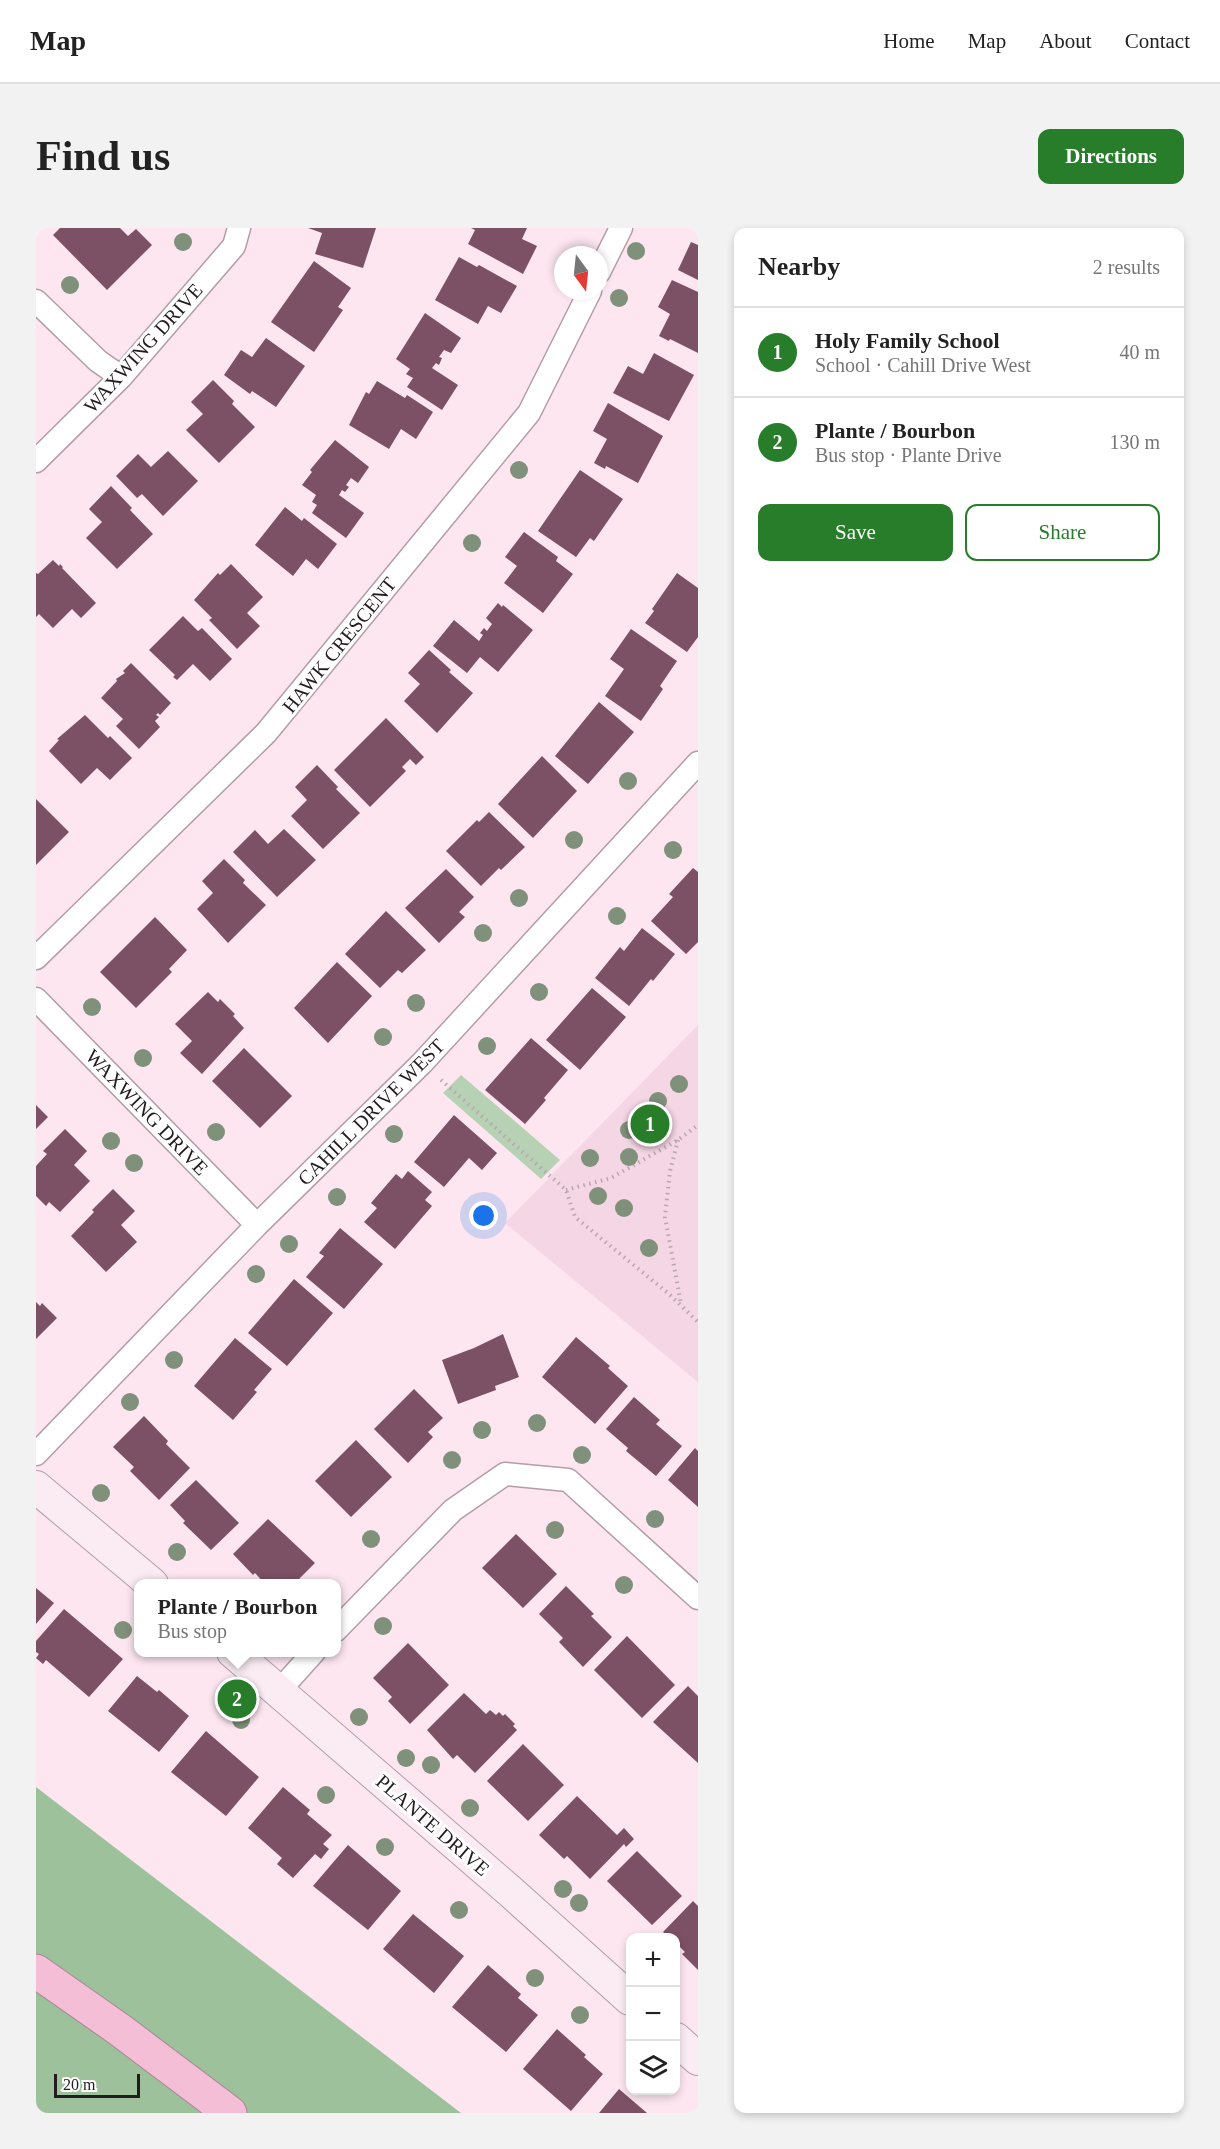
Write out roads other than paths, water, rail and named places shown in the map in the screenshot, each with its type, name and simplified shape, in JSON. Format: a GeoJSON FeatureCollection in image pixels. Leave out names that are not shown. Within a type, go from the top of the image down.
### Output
{"type":"FeatureCollection","features":[{"type":"Feature","properties":{"kind":"highway"},"geometry":{"type":"LineString","coordinates":[[36,1971],[120,2030],[230,2113]]}},
{"type":"Feature","properties":{"kind":"street","name":"WAXWING DRIVE"},"geometry":{"type":"LineString","coordinates":[[36,461],[121,377],[234,246],[239,228]]}},
{"type":"Feature","properties":{"kind":"street"},"geometry":{"type":"LineString","coordinates":[[608,254],[621,228]]}},
{"type":"Feature","properties":{"kind":"street","name":"HAWK CRESCENT"},"geometry":{"type":"LineString","coordinates":[[36,958],[266,733],[529,413],[586,300]]}},
{"type":"Feature","properties":{"kind":"street"},"geometry":{"type":"LineString","coordinates":[[36,301],[98,361],[121,377]]}},
{"type":"Feature","properties":{"kind":"street","name":"CAHILL DRIVE WEST"},"geometry":{"type":"LineString","coordinates":[[36,1454],[257,1225],[422,1063],[698,763]]}},
{"type":"Feature","properties":{"kind":"street","name":"WAXWING DRIVE"},"geometry":{"type":"LineString","coordinates":[[36,999],[257,1225]]}},
{"type":"Feature","properties":{"kind":"street"},"geometry":{"type":"LineString","coordinates":[[341,1625],[453,1510],[505,1474],[568,1480],[698,1598]]}},
{"type":"Feature","properties":{"kind":"street"},"geometry":{"type":"LineString","coordinates":[[36,1487],[146,1579]]}},
{"type":"Feature","properties":{"kind":"street","name":"PLANTE DRIVE"},"geometry":{"type":"LineString","coordinates":[[238,1657],[511,1892],[626,1995]]}},
{"type":"Feature","properties":{"kind":"street"},"geometry":{"type":"LineString","coordinates":[[279,1691],[311,1657]]}},
{"type":"Feature","properties":{"kind":"street"},"geometry":{"type":"LineString","coordinates":[[677,2041],[698,2059]]}},
{"type":"Feature","properties":{"kind":"place","name":"Holy Family School"},"geometry":{"type":"Point","coordinates":[650,1124]}},
{"type":"Feature","properties":{"kind":"place","name":"Plante / Bourbon"},"geometry":{"type":"Point","coordinates":[237,1699]}}]}
